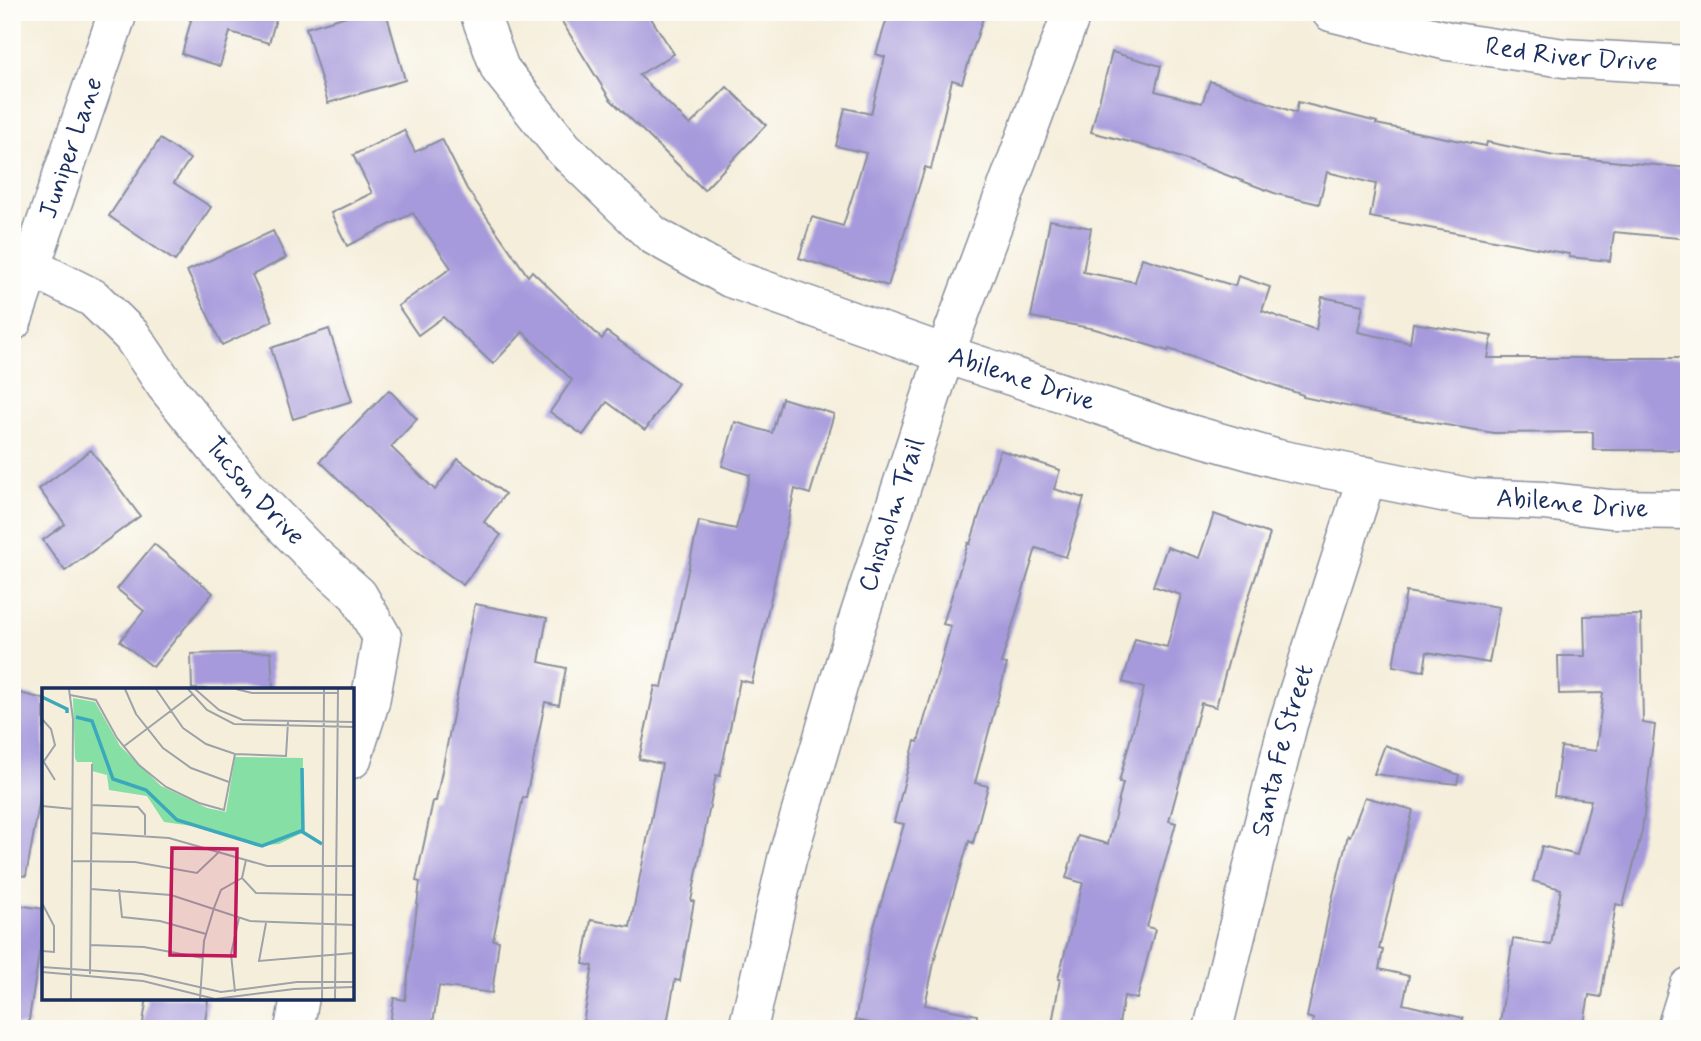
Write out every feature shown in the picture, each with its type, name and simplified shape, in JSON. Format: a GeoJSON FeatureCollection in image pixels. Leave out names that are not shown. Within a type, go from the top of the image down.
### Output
{"type":"FeatureCollection","features":[{"type":"Feature","properties":{"kind":"street","name":"Juniper Lane"},"geometry":{"type":"LineString","coordinates":[[12,323],[118,12]]}},
{"type":"Feature","properties":{"kind":"street","name":"Abilene Drive"},"geometry":{"type":"LineString","coordinates":[[479,12],[500,69],[564,149],[653,235],[730,278],[946,354],[1201,437],[1278,459],[1472,498],[1544,501],[1611,509],[1689,510]]}},
{"type":"Feature","properties":{"kind":"street","name":"Chisholm Trail"},"geometry":{"type":"LineString","coordinates":[[748,1029],[787,859],[855,629],[946,354],[1072,12]]}},
{"type":"Feature","properties":{"kind":"street","name":"Red River Drive"},"geometry":{"type":"LineString","coordinates":[[1331,12],[1448,41],[1564,58],[1689,65]]}},
{"type":"Feature","properties":{"kind":"street","name":"Tucson Drive"},"geometry":{"type":"LineString","coordinates":[[31,267],[93,298],[132,336],[166,386],[250,491],[309,551],[358,595],[382,637],[370,702],[354,753]]}},
{"type":"Feature","properties":{"kind":"street","name":"Santa Fe Street"},"geometry":{"type":"LineString","coordinates":[[1213,1029],[1288,724],[1367,476]]}},
{"type":"Feature","properties":{"kind":"street"},"geometry":{"type":"LineString","coordinates":[[1676,1029],[1689,987]]}},
{"type":"Feature","properties":{"kind":"street"},"geometry":{"type":"LineString","coordinates":[[294,1029],[300,999]]}},
{"type":"Feature","properties":{"kind":"building"},"geometry":{"type":"Polygon","coordinates":[[[190,12],[278,12],[269,43],[230,32],[220,66],[182,54],[191,20],[190,12]]]}},
{"type":"Feature","properties":{"kind":"building"},"geometry":{"type":"Polygon","coordinates":[[[360,12],[386,12],[405,80],[328,103],[306,28],[360,12]]]}},
{"type":"Feature","properties":{"kind":"building"},"geometry":{"type":"Polygon","coordinates":[[[556,12],[647,12],[674,54],[639,75],[690,125],[727,87],[766,125],[704,190],[610,99],[556,12]]]}},
{"type":"Feature","properties":{"kind":"building"},"geometry":{"type":"Polygon","coordinates":[[[889,12],[985,12],[962,83],[952,80],[931,169],[925,167],[888,286],[799,258],[812,217],[843,226],[866,153],[836,146],[845,108],[871,114],[885,57],[876,54],[889,12]]]}},
{"type":"Feature","properties":{"kind":"building"},"geometry":{"type":"Polygon","coordinates":[[[1112,52],[1161,66],[1155,91],[1202,103],[1210,81],[1296,113],[1298,102],[1377,122],[1376,124],[1486,146],[1487,142],[1554,156],[1689,168],[1689,239],[1614,232],[1610,261],[1569,257],[1569,254],[1370,217],[1376,184],[1327,172],[1319,204],[1277,194],[1160,150],[1091,132],[1112,52]]]}},
{"type":"Feature","properties":{"kind":"building"},"geometry":{"type":"Polygon","coordinates":[[[404,130],[415,152],[442,139],[467,189],[528,276],[532,271],[602,339],[607,332],[678,383],[645,430],[607,402],[583,435],[550,412],[572,380],[523,332],[493,364],[443,317],[418,335],[398,306],[451,268],[413,213],[347,246],[331,213],[372,193],[353,155],[404,130]]]}},
{"type":"Feature","properties":{"kind":"building"},"geometry":{"type":"Polygon","coordinates":[[[160,139],[190,159],[174,183],[211,207],[175,261],[109,216],[160,139]]]}},
{"type":"Feature","properties":{"kind":"building"},"geometry":{"type":"Polygon","coordinates":[[[1050,220],[1091,228],[1083,272],[1135,282],[1142,258],[1235,286],[1238,276],[1270,287],[1262,311],[1316,330],[1322,297],[1363,305],[1358,332],[1410,343],[1413,323],[1492,336],[1488,358],[1689,358],[1689,450],[1593,450],[1593,432],[1494,433],[1398,417],[1303,397],[1169,349],[1168,351],[1095,329],[1031,317],[1050,220]]]}},
{"type":"Feature","properties":{"kind":"building"},"geometry":{"type":"Polygon","coordinates":[[[273,231],[286,258],[252,275],[273,321],[222,345],[187,271],[273,231]]]}},
{"type":"Feature","properties":{"kind":"building"},"geometry":{"type":"Polygon","coordinates":[[[329,329],[352,401],[293,419],[271,348],[329,329]]]}},
{"type":"Feature","properties":{"kind":"building"},"geometry":{"type":"Polygon","coordinates":[[[389,390],[417,419],[391,447],[435,490],[458,459],[505,494],[484,522],[501,535],[463,585],[395,535],[320,461],[389,390]]]}},
{"type":"Feature","properties":{"kind":"building"},"geometry":{"type":"Polygon","coordinates":[[[782,398],[834,414],[810,494],[795,489],[752,683],[740,680],[720,776],[716,775],[691,901],[694,901],[680,981],[675,980],[666,1029],[582,1029],[593,966],[583,964],[591,920],[630,927],[662,764],[639,759],[655,686],[662,687],[699,521],[736,529],[750,475],[722,466],[735,422],[772,433],[782,398]]]}},
{"type":"Feature","properties":{"kind":"building"},"geometry":{"type":"Polygon","coordinates":[[[91,450],[140,516],[65,571],[43,540],[65,524],[39,489],[91,450]]]}},
{"type":"Feature","properties":{"kind":"building"},"geometry":{"type":"Polygon","coordinates":[[[1000,450],[1060,470],[1054,489],[1084,498],[1066,557],[1036,548],[1001,663],[1007,664],[975,783],[988,786],[973,843],[969,841],[937,949],[925,1005],[977,1015],[976,1029],[899,1029],[855,1020],[872,934],[904,824],[894,822],[915,741],[918,742],[951,626],[943,624],[1000,450]]]}},
{"type":"Feature","properties":{"kind":"building"},"geometry":{"type":"Polygon","coordinates":[[[1214,514],[1270,534],[1234,641],[1216,707],[1201,703],[1169,821],[1176,823],[1147,927],[1155,929],[1137,999],[1124,996],[1118,1029],[1051,1029],[1058,979],[1083,883],[1066,878],[1078,836],[1108,844],[1123,783],[1119,782],[1144,688],[1123,682],[1135,639],[1167,647],[1181,595],[1153,586],[1167,547],[1199,558],[1214,514]]]}},
{"type":"Feature","properties":{"kind":"building"},"geometry":{"type":"Polygon","coordinates":[[[154,544],[213,593],[153,667],[120,641],[144,611],[117,589],[154,544]]]}},
{"type":"Feature","properties":{"kind":"building"},"geometry":{"type":"Polygon","coordinates":[[[1406,592],[1499,607],[1489,663],[1427,652],[1424,671],[1393,666],[1406,592]]]}},
{"type":"Feature","properties":{"kind":"building"},"geometry":{"type":"Polygon","coordinates":[[[475,604],[547,618],[539,662],[566,668],[559,705],[545,702],[493,940],[499,941],[492,993],[439,986],[432,1029],[389,1029],[394,998],[405,1000],[420,882],[416,881],[433,801],[436,801],[475,604]]]}},
{"type":"Feature","properties":{"kind":"building"},"geometry":{"type":"Polygon","coordinates":[[[1641,615],[1643,723],[1655,725],[1642,831],[1623,906],[1616,904],[1601,997],[1589,995],[1583,1029],[1499,1029],[1513,939],[1551,945],[1561,889],[1533,881],[1542,846],[1577,855],[1591,800],[1554,796],[1561,747],[1596,751],[1603,693],[1559,694],[1558,656],[1585,656],[1584,616],[1641,615]]]}},
{"type":"Feature","properties":{"kind":"building"},"geometry":{"type":"Polygon","coordinates":[[[271,652],[273,688],[192,688],[191,654],[271,652]]]}},
{"type":"Feature","properties":{"kind":"building"},"geometry":{"type":"Polygon","coordinates":[[[12,691],[42,698],[42,788],[26,876],[12,875],[12,691]]]}},
{"type":"Feature","properties":{"kind":"building"},"geometry":{"type":"Polygon","coordinates":[[[1385,745],[1459,775],[1457,784],[1374,774],[1385,745]]]}},
{"type":"Feature","properties":{"kind":"building"},"geometry":{"type":"Polygon","coordinates":[[[1365,797],[1413,810],[1379,949],[1383,950],[1379,969],[1409,976],[1403,1004],[1463,1018],[1462,1029],[1311,1029],[1313,1019],[1307,1017],[1329,912],[1348,835],[1350,836],[1365,797]]]}},
{"type":"Feature","properties":{"kind":"building"},"geometry":{"type":"Polygon","coordinates":[[[12,904],[42,909],[42,935],[28,1026],[12,1025],[12,904]]]}},
{"type":"Feature","properties":{"kind":"building"},"geometry":{"type":"Polygon","coordinates":[[[147,999],[208,1000],[204,1029],[142,1029],[147,999]]]}}]}
